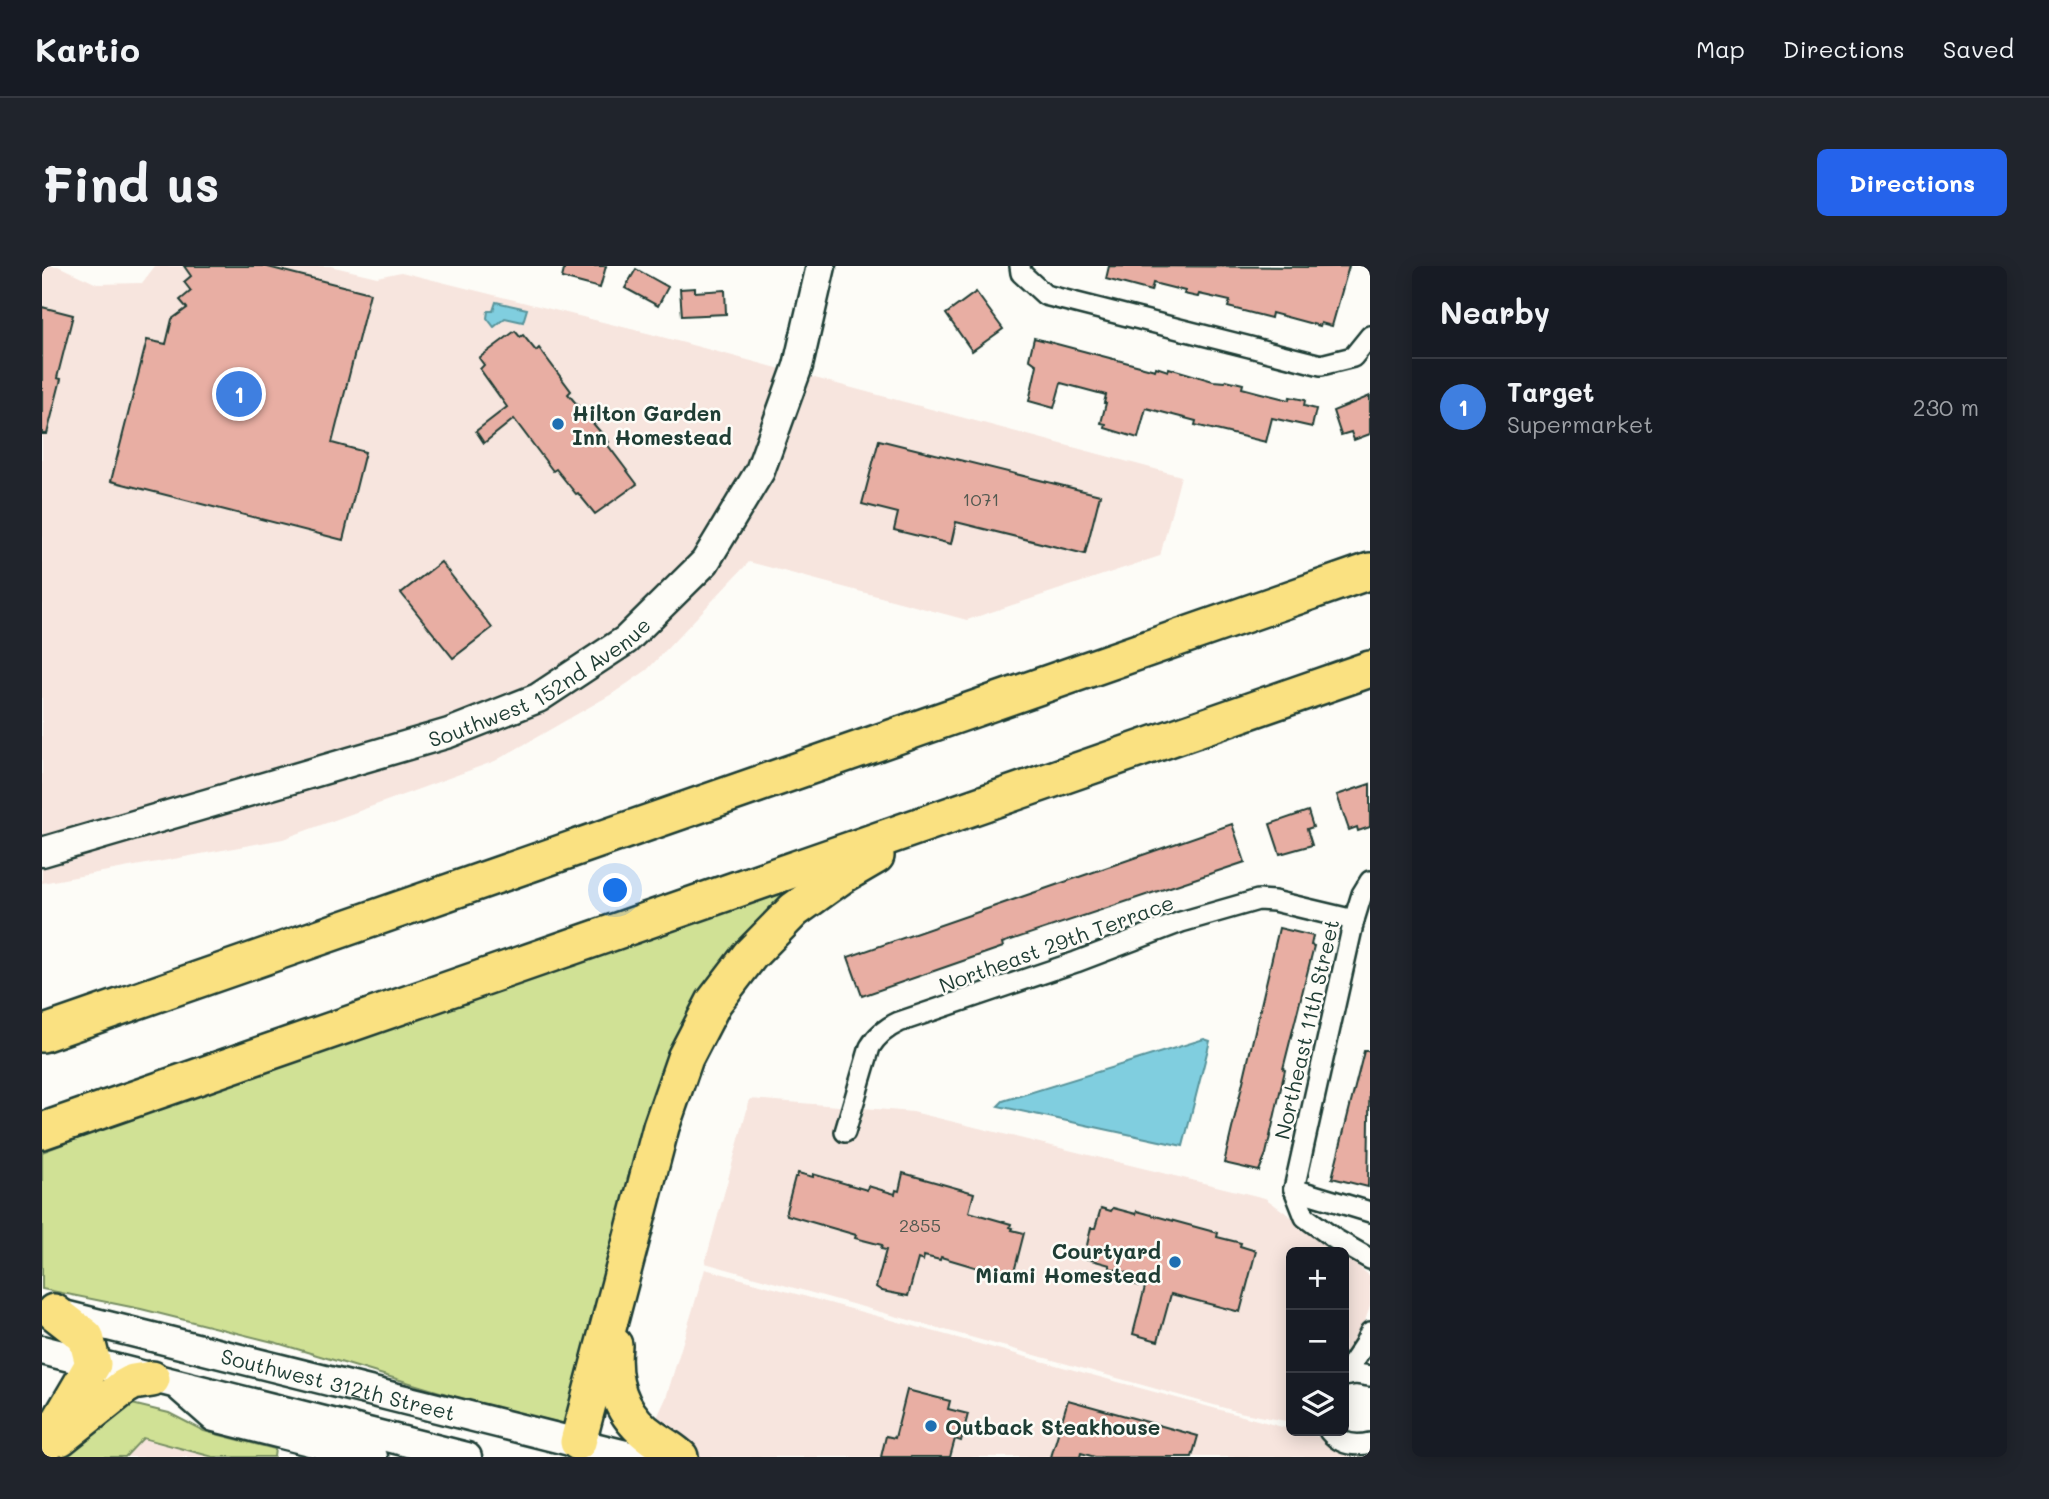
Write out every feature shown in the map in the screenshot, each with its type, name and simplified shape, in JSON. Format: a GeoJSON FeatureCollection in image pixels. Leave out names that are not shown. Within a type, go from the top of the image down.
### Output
{"type":"FeatureCollection","features":[{"type":"Feature","properties":{"kind":"highway"},"geometry":{"type":"LineString","coordinates":[[42,1034],[1370,571]]}},
{"type":"Feature","properties":{"kind":"highway"},"geometry":{"type":"LineString","coordinates":[[42,1131],[1370,669]]}},
{"type":"Feature","properties":{"kind":"highway"},"geometry":{"type":"LineString","coordinates":[[561,1448],[625,1267],[669,1104],[685,1058],[714,1002],[750,955],[794,910],[840,877],[885,851],[915,827]]}},
{"type":"Feature","properties":{"kind":"highway"},"geometry":{"type":"LineString","coordinates":[[625,1267],[611,1367],[617,1394],[633,1420],[680,1457]]}},
{"type":"Feature","properties":{"kind":"highway"},"geometry":{"type":"LineString","coordinates":[[42,1453],[93,1364],[86,1337],[48,1311]]}},
{"type":"Feature","properties":{"kind":"highway"},"geometry":{"type":"LineString","coordinates":[[42,1453],[124,1387],[133,1382],[164,1381]]}},
{"type":"Feature","properties":{"kind":"main road","name":"Southwest 152nd Avenue"},"geometry":{"type":"LineString","coordinates":[[42,852],[449,733],[538,698],[626,640],[705,562],[760,471],[798,366],[821,266]]}},
{"type":"Feature","properties":{"kind":"main road","name":"Southwest 312th Street"},"geometry":{"type":"LineString","coordinates":[[48,1311],[561,1448],[635,1457]]}},
{"type":"Feature","properties":{"kind":"main road","name":"Southwest 312th Street"},"geometry":{"type":"LineString","coordinates":[[42,1350],[467,1457]]}},
{"type":"Feature","properties":{"kind":"main road"},"geometry":{"type":"LineString","coordinates":[[164,1381],[214,1417],[373,1457]]}},
{"type":"Feature","properties":{"kind":"street"},"geometry":{"type":"LineString","coordinates":[[1021,270],[1045,295],[1321,365],[1353,357],[1370,336]]}},
{"type":"Feature","properties":{"kind":"street","name":"Northeast 11th Street"},"geometry":{"type":"LineString","coordinates":[[1294,1189],[1354,920],[1362,894],[1370,881]]}},
{"type":"Feature","properties":{"kind":"street","name":"Northeast 29th Terrace"},"geometry":{"type":"LineString","coordinates":[[845,1132],[870,1047],[881,1032],[899,1022],[1076,962],[1181,922],[1258,900],[1274,901],[1354,920]]}},
{"type":"Feature","properties":{"kind":"street"},"geometry":{"type":"LineString","coordinates":[[1294,1189],[1370,1212]]}},
{"type":"Feature","properties":{"kind":"street"},"geometry":{"type":"LineString","coordinates":[[1294,1189],[1305,1217],[1370,1259]]}},
{"type":"Feature","properties":{"kind":"street"},"geometry":{"type":"LineString","coordinates":[[1323,1231],[1324,1213],[1342,1204]]}},
{"type":"Feature","properties":{"kind":"street"},"geometry":{"type":"LineString","coordinates":[[1346,1373],[1370,1332]]}},
{"type":"Feature","properties":{"kind":"street"},"geometry":{"type":"LineString","coordinates":[[1349,1375],[1370,1376]]}},
{"type":"Feature","properties":{"kind":"street"},"geometry":{"type":"LineString","coordinates":[[1334,1443],[1367,1448]]}},
{"type":"Feature","properties":{"kind":"shaded area"},"geometry":{"type":"Polygon","coordinates":[[[42,266],[58,266],[97,284],[142,283],[155,266],[330,266],[377,277],[401,272],[647,333],[1181,476],[1160,556],[967,620],[749,562],[647,670],[612,694],[495,761],[283,839],[42,883],[42,266]]]}},
{"type":"Feature","properties":{"kind":"shaded area"},"geometry":{"type":"Polygon","coordinates":[[[750,1099],[913,1112],[1265,1198],[1333,1247],[1286,1247],[1286,1421],[1239,1412],[705,1263],[750,1099]]]}},
{"type":"Feature","properties":{"kind":"shaded area"},"geometry":{"type":"Polygon","coordinates":[[[1349,1259],[1370,1276],[1370,1305],[1360,1338],[1349,1350],[1349,1259]]]}},
{"type":"Feature","properties":{"kind":"shaded area"},"geometry":{"type":"Polygon","coordinates":[[[705,1269],[1286,1428],[1286,1436],[1315,1436],[1370,1451],[1370,1457],[639,1457],[666,1398],[705,1269]]]}},
{"type":"Feature","properties":{"kind":"shaded area"},"geometry":{"type":"Polygon","coordinates":[[[143,1438],[213,1457],[125,1457],[143,1438]]]}},
{"type":"Feature","properties":{"kind":"green space"},"geometry":{"type":"Polygon","coordinates":[[[814,880],[730,966],[574,1426],[483,1405],[277,1343],[141,1309],[42,1289],[42,1152],[137,1116],[814,880]]]}},
{"type":"Feature","properties":{"kind":"green space"},"geometry":{"type":"Polygon","coordinates":[[[128,1403],[169,1413],[204,1431],[275,1449],[274,1457],[213,1457],[143,1438],[125,1457],[53,1457],[128,1403]]]}},
{"type":"Feature","properties":{"kind":"water"},"geometry":{"type":"Polygon","coordinates":[[[496,302],[527,309],[523,322],[505,318],[494,327],[487,318],[488,311],[493,311],[496,302]]]}},
{"type":"Feature","properties":{"kind":"water"},"geometry":{"type":"Polygon","coordinates":[[[1204,1039],[1210,1041],[1183,1146],[998,1106],[1003,1101],[1204,1039]]]}},
{"type":"Feature","properties":{"kind":"building"},"geometry":{"type":"Polygon","coordinates":[[[184,266],[264,266],[370,293],[332,443],[365,452],[343,540],[111,481],[147,340],[166,344],[172,319],[187,308],[180,300],[191,291],[184,282],[191,276],[184,266]]]}},
{"type":"Feature","properties":{"kind":"building"},"geometry":{"type":"Polygon","coordinates":[[[565,266],[606,266],[600,288],[562,278],[565,266]]]}},
{"type":"Feature","properties":{"kind":"building"},"geometry":{"type":"Polygon","coordinates":[[[1109,266],[1349,266],[1332,326],[1321,323],[1320,326],[1272,313],[1271,318],[1228,307],[1230,301],[1199,294],[1198,297],[1184,294],[1185,291],[1153,283],[1151,291],[1106,279],[1109,266]]]}},
{"type":"Feature","properties":{"kind":"building"},"geometry":{"type":"Polygon","coordinates":[[[636,269],[668,287],[658,306],[625,288],[636,269]]]}},
{"type":"Feature","properties":{"kind":"building"},"geometry":{"type":"Polygon","coordinates":[[[695,288],[695,292],[725,290],[726,314],[682,316],[680,289],[695,288]]]}},
{"type":"Feature","properties":{"kind":"building"},"geometry":{"type":"Polygon","coordinates":[[[976,292],[1003,329],[972,351],[946,314],[976,292]]]}},
{"type":"Feature","properties":{"kind":"building"},"geometry":{"type":"Polygon","coordinates":[[[42,307],[73,315],[57,378],[61,379],[47,434],[42,434],[42,307]]]}},
{"type":"Feature","properties":{"kind":"building","name":"Hilton Garden Inn Homestead"},"geometry":{"type":"Polygon","coordinates":[[[515,331],[520,337],[523,335],[536,351],[539,348],[571,391],[568,394],[609,442],[607,444],[637,484],[595,514],[556,469],[553,471],[514,419],[484,443],[476,431],[507,407],[480,369],[484,365],[479,358],[515,331]]]}},
{"type":"Feature","properties":{"kind":"building"},"geometry":{"type":"Polygon","coordinates":[[[1034,338],[1155,370],[1156,367],[1168,371],[1169,368],[1213,381],[1226,380],[1243,384],[1242,388],[1289,400],[1290,397],[1305,400],[1304,406],[1316,409],[1312,427],[1272,418],[1266,442],[1195,425],[1196,421],[1146,408],[1138,438],[1105,428],[1106,424],[1101,423],[1106,395],[1061,383],[1054,408],[1029,401],[1037,365],[1029,359],[1034,338]]]}},
{"type":"Feature","properties":{"kind":"building"},"geometry":{"type":"Polygon","coordinates":[[[1370,396],[1370,434],[1354,440],[1351,432],[1341,435],[1333,411],[1370,396]]]}},
{"type":"Feature","properties":{"kind":"building"},"geometry":{"type":"Polygon","coordinates":[[[879,440],[1100,495],[1085,554],[956,522],[951,544],[894,530],[898,513],[862,504],[879,440]]]}},
{"type":"Feature","properties":{"kind":"building"},"geometry":{"type":"Polygon","coordinates":[[[441,562],[492,628],[453,658],[401,593],[441,562]]]}},
{"type":"Feature","properties":{"kind":"building"},"geometry":{"type":"Polygon","coordinates":[[[1370,784],[1370,827],[1358,831],[1357,827],[1349,830],[1337,795],[1370,784]]]}},
{"type":"Feature","properties":{"kind":"building"},"geometry":{"type":"Polygon","coordinates":[[[1308,811],[1313,827],[1307,829],[1312,845],[1280,854],[1270,824],[1308,811]]]}},
{"type":"Feature","properties":{"kind":"building"},"geometry":{"type":"Polygon","coordinates":[[[1232,824],[1245,862],[1002,943],[1003,947],[862,996],[848,957],[1232,824]]]}},
{"type":"Feature","properties":{"kind":"building"},"geometry":{"type":"Polygon","coordinates":[[[1279,928],[1313,936],[1311,945],[1314,946],[1283,1069],[1285,1070],[1266,1154],[1259,1171],[1224,1163],[1279,928]]]}},
{"type":"Feature","properties":{"kind":"building"},"geometry":{"type":"Polygon","coordinates":[[[1364,1051],[1370,1051],[1368,1187],[1332,1178],[1364,1051]]]}},
{"type":"Feature","properties":{"kind":"building"},"geometry":{"type":"Polygon","coordinates":[[[798,1173],[813,1177],[813,1174],[867,1190],[868,1186],[895,1194],[896,1190],[899,1191],[903,1173],[974,1193],[969,1212],[1011,1224],[1012,1230],[1024,1233],[1014,1272],[1011,1275],[996,1271],[995,1273],[941,1257],[940,1260],[924,1256],[923,1261],[918,1259],[908,1296],[882,1291],[876,1287],[886,1250],[881,1249],[882,1245],[787,1215],[798,1173]]]}},
{"type":"Feature","properties":{"kind":"building","name":"Courtyard Miami Homestead"},"geometry":{"type":"Polygon","coordinates":[[[1101,1208],[1136,1214],[1137,1211],[1218,1233],[1217,1237],[1241,1243],[1240,1246],[1256,1251],[1240,1312],[1171,1294],[1158,1341],[1133,1334],[1145,1287],[1129,1283],[1131,1274],[1084,1258],[1091,1228],[1095,1228],[1101,1208]]]}},
{"type":"Feature","properties":{"kind":"building","name":"Outback Steakhouse"},"geometry":{"type":"Polygon","coordinates":[[[907,1390],[950,1401],[948,1409],[968,1414],[961,1441],[955,1439],[950,1457],[881,1457],[886,1436],[895,1438],[907,1390]]]}},
{"type":"Feature","properties":{"kind":"building"},"geometry":{"type":"Polygon","coordinates":[[[1068,1400],[1198,1436],[1192,1457],[1095,1457],[1081,1453],[1080,1457],[1051,1457],[1068,1400]]]}},
{"type":"Feature","properties":{"kind":"place","name":"Target"},"geometry":{"type":"Point","coordinates":[239,394]}},
{"type":"Feature","properties":{"kind":"place","name":"Hilton Garden Inn Homestead"},"geometry":{"type":"Point","coordinates":[558,424]}},
{"type":"Feature","properties":{"kind":"place","name":"Courtyard Miami Homestead"},"geometry":{"type":"Point","coordinates":[1175,1262]}},
{"type":"Feature","properties":{"kind":"place","name":"Outback Steakhouse"},"geometry":{"type":"Point","coordinates":[931,1426]}}]}
